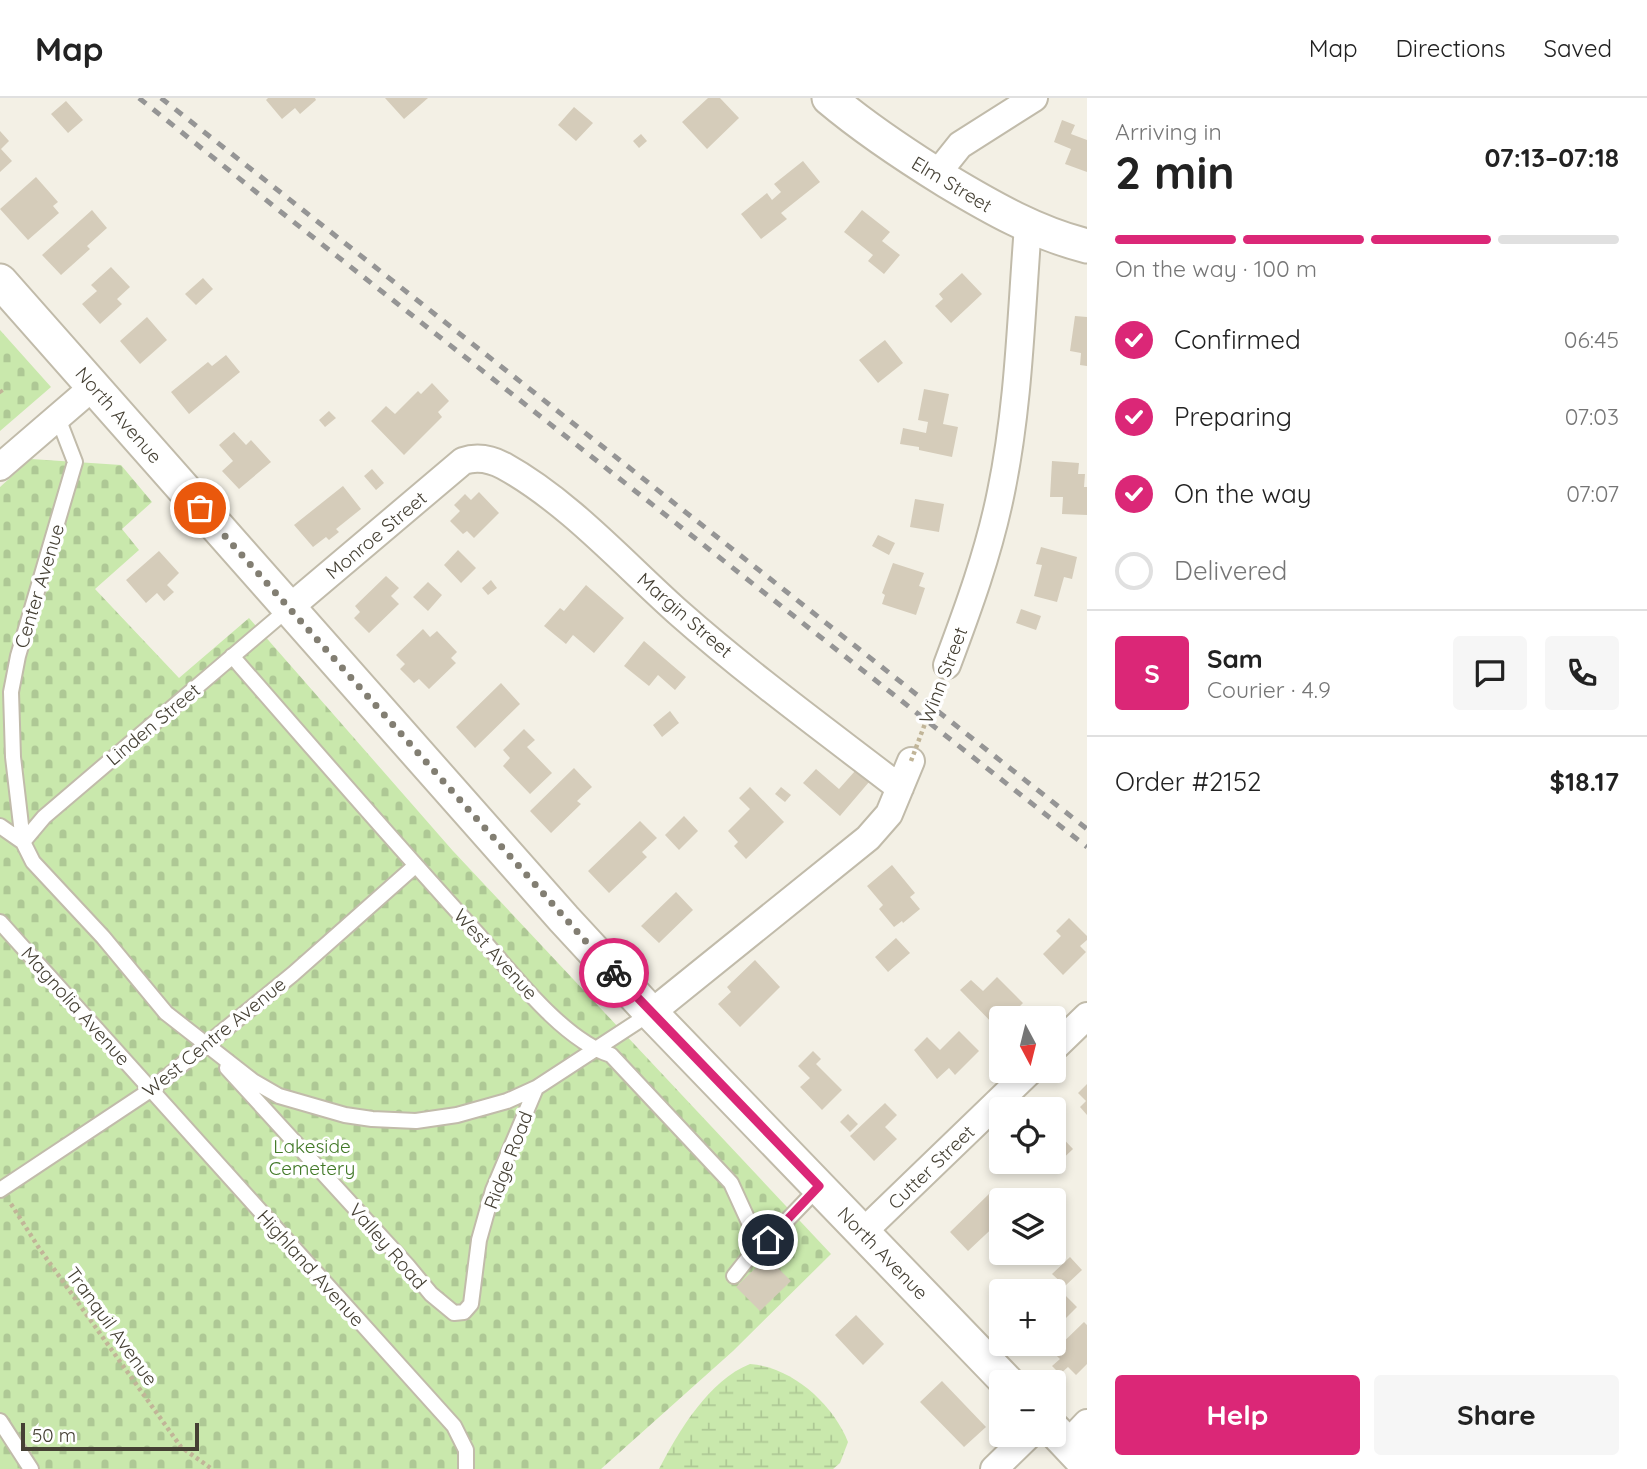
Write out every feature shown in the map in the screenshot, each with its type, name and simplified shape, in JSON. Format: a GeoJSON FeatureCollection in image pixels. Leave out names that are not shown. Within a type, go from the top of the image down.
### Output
{"type":"FeatureCollection","features":[{"type":"Feature","properties":{"kind":"street","name":"Elm Street"},"geometry":{"type":"LineString","coordinates":[[829,98],[894,150],[989,207],[1028,226],[1087,246]]}},
{"type":"Feature","properties":{"kind":"street"},"geometry":{"type":"LineString","coordinates":[[936,175],[960,145],[1034,98]]}},
{"type":"Feature","properties":{"kind":"street","name":"Winn Street"},"geometry":{"type":"LineString","coordinates":[[947,665],[986,554],[1001,493],[1013,414],[1028,226]]}},
{"type":"Feature","properties":{"kind":"street","name":"North Avenue"},"geometry":{"type":"LineString","coordinates":[[0,281],[564,919],[650,1013],[995,1370]]}},
{"type":"Feature","properties":{"kind":"street"},"geometry":{"type":"LineString","coordinates":[[0,467],[94,386]]}},
{"type":"Feature","properties":{"kind":"street","name":"Margin Street"},"geometry":{"type":"LineString","coordinates":[[463,461],[484,458],[499,463],[553,499],[681,614],[900,788]]}},
{"type":"Feature","properties":{"kind":"street","name":"Monroe Street"},"geometry":{"type":"LineString","coordinates":[[288,609],[463,461]]}},
{"type":"Feature","properties":{"kind":"street"},"geometry":{"type":"LineString","coordinates":[[650,1013],[868,838],[889,814],[911,761]]}},
{"type":"Feature","properties":{"kind":"street"},"geometry":{"type":"LineString","coordinates":[[1066,1036],[1087,1016]]}},
{"type":"Feature","properties":{"kind":"street","name":"Cutter Street"},"geometry":{"type":"LineString","coordinates":[[862,1233],[1018,1083]]}},
{"type":"Feature","properties":{"kind":"street"},"geometry":{"type":"LineString","coordinates":[[994,1469],[1017,1447]]}},
{"type":"Feature","properties":{"kind":"lane","name":"Center Avenue"},"geometry":{"type":"LineString","coordinates":[[58,418],[75,462],[18,656],[11,692],[13,757],[23,842],[33,862],[103,937],[166,1013],[205,1044]]}},
{"type":"Feature","properties":{"kind":"lane","name":"Linden Street"},"geometry":{"type":"LineString","coordinates":[[23,842],[44,817],[288,609]]}},
{"type":"Feature","properties":{"kind":"lane","name":"West Avenue"},"geometry":{"type":"LineString","coordinates":[[232,656],[415,866],[563,1028],[594,1050],[611,1055],[731,1184],[756,1240],[760,1243]]}},
{"type":"Feature","properties":{"kind":"lane","name":"Center Avenue"},"geometry":{"type":"LineString","coordinates":[[0,826],[23,842]]}},
{"type":"Feature","properties":{"kind":"lane","name":"West Centre Avenue"},"geometry":{"type":"LineString","coordinates":[[1,1190],[152,1089],[293,974],[415,866]]}},
{"type":"Feature","properties":{"kind":"lane","name":"Magnolia Avenue"},"geometry":{"type":"LineString","coordinates":[[0,922],[152,1089]]}},
{"type":"Feature","properties":{"kind":"lane"},"geometry":{"type":"LineString","coordinates":[[205,1044],[253,1081],[279,1096],[345,1115],[416,1121],[457,1115],[507,1101],[536,1088],[650,1013]]}},
{"type":"Feature","properties":{"kind":"lane","name":"Valley Road"},"geometry":{"type":"LineString","coordinates":[[205,1044],[407,1265],[430,1294],[454,1313],[464,1312]]}},
{"type":"Feature","properties":{"kind":"lane","name":"Ridge Road"},"geometry":{"type":"LineString","coordinates":[[464,1312],[471,1304],[480,1240],[493,1190],[536,1088]]}},
{"type":"Feature","properties":{"kind":"lane","name":"Highland Avenue"},"geometry":{"type":"LineString","coordinates":[[152,1089],[454,1426],[466,1450],[466,1469]]}},
{"type":"Feature","properties":{"kind":"lane"},"geometry":{"type":"LineString","coordinates":[[734,1276],[760,1243],[768,1240],[819,1186]]}},
{"type":"Feature","properties":{"kind":"lane"},"geometry":{"type":"LineString","coordinates":[[0,1422],[31,1469]]}},
{"type":"Feature","properties":{"kind":"path","name":"Winn Street"},"geometry":{"type":"LineString","coordinates":[[911,761],[947,665]]}},
{"type":"Feature","properties":{"kind":"path","name":"Tranquil Avenue"},"geometry":{"type":"LineString","coordinates":[[1,1190],[39,1248],[181,1447],[212,1469]]}},
{"type":"Feature","properties":{"kind":"green space"},"geometry":{"type":"Polygon","coordinates":[[[0,330],[51,387],[0,431],[0,330]]]}},
{"type":"Feature","properties":{"kind":"green space","name":"Lakeside Cemetery"},"geometry":{"type":"Polygon","coordinates":[[[31,459],[121,465],[152,502],[122,529],[139,550],[95,589],[179,678],[249,618],[453,851],[831,1254],[733,1351],[601,1469],[0,1469],[0,487],[31,459]]]}},
{"type":"Feature","properties":{"kind":"green space"},"geometry":{"type":"Polygon","coordinates":[[[750,1364],[781,1372],[796,1380],[821,1401],[848,1442],[840,1463],[833,1469],[659,1469],[675,1439],[708,1394],[735,1372],[750,1364]]]}},
{"type":"Feature","properties":{"kind":"building"},"geometry":{"type":"Polygon","coordinates":[[[385,98],[428,98],[404,119],[385,98]]]}},
{"type":"Feature","properties":{"kind":"building"},"geometry":{"type":"Polygon","coordinates":[[[708,98],[720,98],[739,118],[707,149],[682,122],[708,98]]]}},
{"type":"Feature","properties":{"kind":"building"},"geometry":{"type":"Polygon","coordinates":[[[266,100],[316,100],[300,114],[295,108],[282,119],[266,100]]]}},
{"type":"Feature","properties":{"kind":"building"},"geometry":{"type":"Polygon","coordinates":[[[66,101],[83,120],[68,133],[51,114],[66,101]]]}},
{"type":"Feature","properties":{"kind":"building"},"geometry":{"type":"Polygon","coordinates":[[[574,107],[593,123],[576,141],[558,125],[574,107]]]}},
{"type":"Feature","properties":{"kind":"building"},"geometry":{"type":"Polygon","coordinates":[[[1062,120],[1075,125],[1071,134],[1087,140],[1087,172],[1065,164],[1071,149],[1054,142],[1062,120]]]}},
{"type":"Feature","properties":{"kind":"building"},"geometry":{"type":"Polygon","coordinates":[[[0,131],[9,141],[1,149],[12,161],[0,172],[0,131]]]}},
{"type":"Feature","properties":{"kind":"building"},"geometry":{"type":"Polygon","coordinates":[[[641,134],[647,141],[639,148],[633,141],[641,134]]]}},
{"type":"Feature","properties":{"kind":"building"},"geometry":{"type":"Polygon","coordinates":[[[803,161],[820,182],[781,213],[787,219],[761,239],[741,214],[767,193],[772,200],[781,192],[774,184],[803,161]]]}},
{"type":"Feature","properties":{"kind":"building"},"geometry":{"type":"Polygon","coordinates":[[[36,177],[58,202],[53,206],[59,213],[28,240],[0,209],[36,177]]]}},
{"type":"Feature","properties":{"kind":"building"},"geometry":{"type":"Polygon","coordinates":[[[92,210],[107,228],[87,246],[90,249],[61,275],[42,255],[92,210]]]}},
{"type":"Feature","properties":{"kind":"building"},"geometry":{"type":"Polygon","coordinates":[[[862,210],[890,232],[882,241],[900,255],[884,274],[868,261],[873,255],[844,232],[862,210]]]}},
{"type":"Feature","properties":{"kind":"building"},"geometry":{"type":"Polygon","coordinates":[[[111,267],[130,287],[117,299],[122,304],[100,324],[82,304],[97,291],[91,285],[111,267]]]}},
{"type":"Feature","properties":{"kind":"building"},"geometry":{"type":"Polygon","coordinates":[[[962,273],[982,294],[951,323],[935,306],[943,299],[939,294],[962,273]]]}},
{"type":"Feature","properties":{"kind":"building"},"geometry":{"type":"Polygon","coordinates":[[[203,278],[213,289],[196,305],[185,294],[203,278]]]}},
{"type":"Feature","properties":{"kind":"building"},"geometry":{"type":"Polygon","coordinates":[[[1075,316],[1087,317],[1087,366],[1080,365],[1081,353],[1070,351],[1075,316]]]}},
{"type":"Feature","properties":{"kind":"building"},"geometry":{"type":"Polygon","coordinates":[[[147,317],[167,340],[140,364],[120,341],[147,317]]]}},
{"type":"Feature","properties":{"kind":"building"},"geometry":{"type":"Polygon","coordinates":[[[885,340],[903,363],[878,383],[859,360],[885,340]]]}},
{"type":"Feature","properties":{"kind":"building"},"geometry":{"type":"Polygon","coordinates":[[[226,355],[240,372],[189,414],[171,392],[208,362],[212,366],[226,355]]]}},
{"type":"Feature","properties":{"kind":"building"},"geometry":{"type":"Polygon","coordinates":[[[432,383],[449,401],[438,412],[442,417],[404,455],[371,421],[386,406],[395,414],[418,391],[421,394],[432,383]]]}},
{"type":"Feature","properties":{"kind":"building"},"geometry":{"type":"Polygon","coordinates":[[[924,389],[949,394],[943,424],[958,427],[952,457],[900,444],[903,428],[926,433],[928,422],[918,420],[924,389]]]}},
{"type":"Feature","properties":{"kind":"building"},"geometry":{"type":"Polygon","coordinates":[[[329,411],[336,418],[325,427],[319,420],[329,411]]]}},
{"type":"Feature","properties":{"kind":"building"},"geometry":{"type":"Polygon","coordinates":[[[234,432],[246,445],[251,440],[271,462],[239,489],[222,471],[233,461],[219,445],[234,432]]]}},
{"type":"Feature","properties":{"kind":"building"},"geometry":{"type":"Polygon","coordinates":[[[1052,461],[1079,463],[1078,474],[1085,474],[1084,487],[1087,487],[1087,515],[1062,514],[1063,497],[1050,497],[1052,461]]]}},
{"type":"Feature","properties":{"kind":"building"},"geometry":{"type":"Polygon","coordinates":[[[372,469],[384,483],[376,490],[364,476],[372,469]]]}},
{"type":"Feature","properties":{"kind":"building"},"geometry":{"type":"Polygon","coordinates":[[[343,486],[361,509],[336,529],[339,532],[329,540],[326,537],[313,547],[294,525],[343,486]]]}},
{"type":"Feature","properties":{"kind":"building"},"geometry":{"type":"Polygon","coordinates":[[[479,492],[499,513],[474,538],[467,531],[463,534],[450,521],[460,511],[454,505],[465,494],[471,500],[479,492]]]}},
{"type":"Feature","properties":{"kind":"building"},"geometry":{"type":"Polygon","coordinates":[[[915,499],[944,504],[939,532],[910,527],[915,499]]]}},
{"type":"Feature","properties":{"kind":"building"},"geometry":{"type":"Polygon","coordinates":[[[878,535],[895,543],[889,555],[872,546],[878,535]]]}},
{"type":"Feature","properties":{"kind":"building"},"geometry":{"type":"Polygon","coordinates":[[[1041,547],[1077,557],[1072,579],[1064,577],[1057,602],[1034,596],[1042,565],[1036,564],[1041,547]]]}},
{"type":"Feature","properties":{"kind":"building"},"geometry":{"type":"Polygon","coordinates":[[[458,550],[476,568],[461,583],[444,565],[458,550]]]}},
{"type":"Feature","properties":{"kind":"building"},"geometry":{"type":"Polygon","coordinates":[[[159,551],[179,573],[167,585],[174,592],[164,601],[157,593],[146,603],[126,580],[159,551]]]}},
{"type":"Feature","properties":{"kind":"building"},"geometry":{"type":"Polygon","coordinates":[[[893,563],[924,573],[919,586],[925,588],[916,615],[882,604],[885,595],[882,593],[893,563]]]}},
{"type":"Feature","properties":{"kind":"building"},"geometry":{"type":"Polygon","coordinates":[[[386,576],[399,588],[391,596],[399,604],[369,633],[354,618],[360,612],[355,606],[386,576]]]}},
{"type":"Feature","properties":{"kind":"building"},"geometry":{"type":"Polygon","coordinates":[[[491,580],[497,588],[488,595],[482,588],[491,580]]]}},
{"type":"Feature","properties":{"kind":"building"},"geometry":{"type":"Polygon","coordinates":[[[428,582],[442,595],[428,611],[413,597],[428,582]]]}},
{"type":"Feature","properties":{"kind":"building"},"geometry":{"type":"Polygon","coordinates":[[[586,585],[624,618],[594,653],[573,635],[566,644],[544,626],[560,608],[564,611],[586,585]]]}},
{"type":"Feature","properties":{"kind":"building"},"geometry":{"type":"Polygon","coordinates":[[[1021,609],[1041,616],[1036,630],[1016,623],[1021,609]]]}},
{"type":"Feature","properties":{"kind":"building"},"geometry":{"type":"Polygon","coordinates":[[[423,629],[430,637],[437,631],[457,652],[451,658],[456,663],[429,689],[419,679],[414,683],[400,669],[405,664],[396,655],[423,629]]]}},
{"type":"Feature","properties":{"kind":"building"},"geometry":{"type":"Polygon","coordinates":[[[644,641],[686,677],[675,690],[658,675],[649,686],[624,666],[644,641]]]}},
{"type":"Feature","properties":{"kind":"building"},"geometry":{"type":"Polygon","coordinates":[[[501,683],[520,704],[475,748],[456,727],[501,683]]]}},
{"type":"Feature","properties":{"kind":"building"},"geometry":{"type":"Polygon","coordinates":[[[670,711],[679,723],[662,737],[653,725],[670,711]]]}},
{"type":"Feature","properties":{"kind":"building"},"geometry":{"type":"Polygon","coordinates":[[[524,729],[535,740],[527,747],[552,773],[530,794],[503,766],[510,758],[503,750],[524,729]]]}},
{"type":"Feature","properties":{"kind":"building"},"geometry":{"type":"Polygon","coordinates":[[[574,768],[592,787],[577,801],[581,804],[551,833],[530,811],[574,768]]]}},
{"type":"Feature","properties":{"kind":"building"},"geometry":{"type":"Polygon","coordinates":[[[816,769],[839,789],[855,771],[869,782],[840,816],[803,783],[816,769]]]}},
{"type":"Feature","properties":{"kind":"building"},"geometry":{"type":"Polygon","coordinates":[[[750,787],[784,822],[746,859],[734,846],[738,842],[728,831],[750,809],[739,798],[750,787]]]}},
{"type":"Feature","properties":{"kind":"building"},"geometry":{"type":"Polygon","coordinates":[[[781,787],[791,795],[785,802],[775,794],[781,787]]]}},
{"type":"Feature","properties":{"kind":"building"},"geometry":{"type":"Polygon","coordinates":[[[684,816],[698,831],[679,850],[665,835],[684,816]]]}},
{"type":"Feature","properties":{"kind":"building"},"geometry":{"type":"Polygon","coordinates":[[[640,821],[657,838],[642,852],[647,857],[609,893],[588,871],[640,821]]]}},
{"type":"Feature","properties":{"kind":"building"},"geometry":{"type":"Polygon","coordinates":[[[892,865],[915,893],[910,897],[920,909],[894,927],[879,909],[883,905],[867,886],[892,865]]]}},
{"type":"Feature","properties":{"kind":"building"},"geometry":{"type":"Polygon","coordinates":[[[676,892],[693,910],[659,943],[641,926],[676,892]]]}},
{"type":"Feature","properties":{"kind":"building"},"geometry":{"type":"Polygon","coordinates":[[[1069,918],[1087,936],[1087,940],[1080,946],[1086,952],[1063,975],[1043,954],[1061,936],[1056,931],[1069,918]]]}},
{"type":"Feature","properties":{"kind":"building"},"geometry":{"type":"Polygon","coordinates":[[[896,938],[910,953],[888,972],[875,957],[896,938]]]}},
{"type":"Feature","properties":{"kind":"building"},"geometry":{"type":"Polygon","coordinates":[[[755,960],[780,987],[740,1027],[718,1004],[731,992],[727,987],[755,960]]]}},
{"type":"Feature","properties":{"kind":"building"},"geometry":{"type":"Polygon","coordinates":[[[997,977],[1023,1003],[1020,1006],[989,1006],[989,1020],[960,990],[971,980],[983,991],[997,977]]]}},
{"type":"Feature","properties":{"kind":"building"},"geometry":{"type":"Polygon","coordinates":[[[959,1031],[979,1051],[955,1075],[949,1068],[937,1079],[914,1050],[927,1037],[940,1050],[959,1031]]]}},
{"type":"Feature","properties":{"kind":"building"},"geometry":{"type":"Polygon","coordinates":[[[813,1051],[821,1059],[816,1064],[842,1090],[822,1110],[800,1087],[810,1078],[798,1066],[813,1051]]]}},
{"type":"Feature","properties":{"kind":"building"},"geometry":{"type":"Polygon","coordinates":[[[1087,1084],[1087,1115],[1080,1107],[1086,1101],[1078,1093],[1087,1084]]]}},
{"type":"Feature","properties":{"kind":"building"},"geometry":{"type":"Polygon","coordinates":[[[885,1103],[897,1115],[885,1127],[897,1139],[874,1161],[850,1136],[885,1103]]]}},
{"type":"Feature","properties":{"kind":"building"},"geometry":{"type":"Polygon","coordinates":[[[848,1114],[858,1124],[850,1132],[840,1122],[848,1114]]]}},
{"type":"Feature","properties":{"kind":"building"},"geometry":{"type":"Polygon","coordinates":[[[1066,1142],[1073,1149],[1066,1156],[1066,1142]]]}},
{"type":"Feature","properties":{"kind":"building"},"geometry":{"type":"Polygon","coordinates":[[[989,1194],[989,1231],[968,1251],[950,1232],[989,1194]]]}},
{"type":"Feature","properties":{"kind":"building"},"geometry":{"type":"Polygon","coordinates":[[[767,1257],[791,1281],[760,1311],[736,1287],[767,1257]]]}},
{"type":"Feature","properties":{"kind":"building"},"geometry":{"type":"Polygon","coordinates":[[[1070,1257],[1082,1270],[1066,1285],[1066,1279],[1057,1279],[1052,1274],[1062,1265],[1066,1265],[1070,1257]]]}},
{"type":"Feature","properties":{"kind":"building"},"geometry":{"type":"Polygon","coordinates":[[[1066,1296],[1077,1307],[1066,1318],[1066,1296]]]}},
{"type":"Feature","properties":{"kind":"building"},"geometry":{"type":"Polygon","coordinates":[[[856,1315],[884,1344],[863,1365],[835,1335],[856,1315]]]}},
{"type":"Feature","properties":{"kind":"building"},"geometry":{"type":"Polygon","coordinates":[[[1084,1322],[1087,1325],[1087,1364],[1076,1375],[1068,1367],[1056,1370],[1052,1366],[1060,1359],[1057,1356],[1066,1356],[1066,1339],[1084,1322]]]}},
{"type":"Feature","properties":{"kind":"building"},"geometry":{"type":"Polygon","coordinates":[[[942,1381],[986,1427],[964,1447],[920,1402],[942,1381]]]}},
{"type":"Feature","properties":{"kind":"railway"},"geometry":{"type":"LineString","coordinates":[[139,98],[1087,847]]}},
{"type":"Feature","properties":{"kind":"railway"},"geometry":{"type":"LineString","coordinates":[[161,98],[1087,829]]}},
{"type":"Feature","properties":{"kind":"way so far"},"geometry":{"type":"LineString","coordinates":[[200,508],[614,973]]}},
{"type":"Feature","properties":{"kind":"route"},"geometry":{"type":"LineString","coordinates":[[614,973],[819,1186],[768,1240]]}}]}
